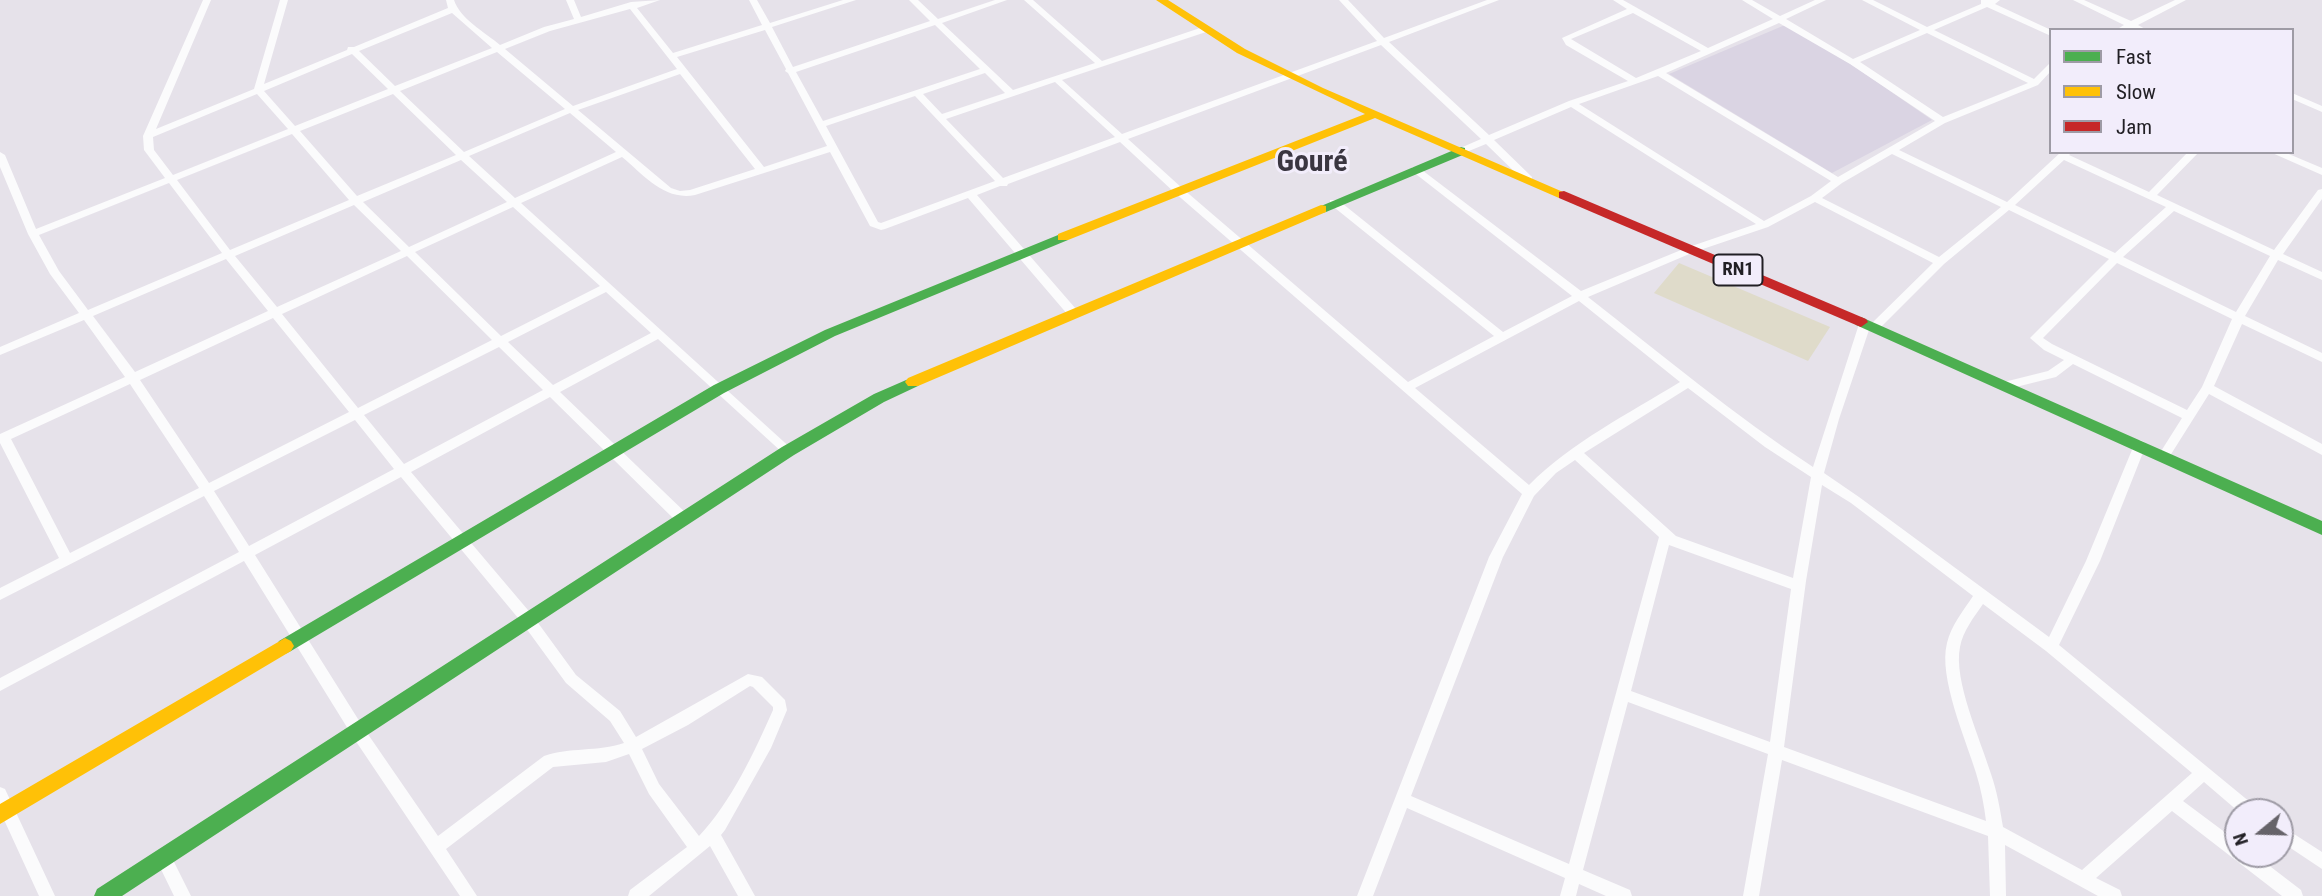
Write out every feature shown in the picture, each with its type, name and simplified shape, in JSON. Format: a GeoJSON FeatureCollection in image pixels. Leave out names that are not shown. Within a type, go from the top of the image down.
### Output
{"type":"FeatureCollection","features":[{"type":"Feature","properties":{"kind":"main road","name":"RN1"},"geometry":{"type":"LineString","coordinates":[[1161,0],[1241,51],[1291,77],[1869,326],[2322,528]]}},
{"type":"Feature","properties":{"kind":"main road"},"geometry":{"type":"LineString","coordinates":[[4,812],[719,389],[830,333],[1302,137],[1376,114]]}},
{"type":"Feature","properties":{"kind":"main road"},"geometry":{"type":"LineString","coordinates":[[104,896],[788,451],[879,398],[1072,312],[1461,151]]}},
{"type":"Feature","properties":{"kind":"street"},"geometry":{"type":"LineString","coordinates":[[207,0],[148,136],[149,150],[227,253],[461,543],[528,620],[570,680],[615,716],[654,789],[698,848]]}},
{"type":"Feature","properties":{"kind":"street"},"geometry":{"type":"LineString","coordinates":[[258,89],[284,0]]}},
{"type":"Feature","properties":{"kind":"street"},"geometry":{"type":"LineString","coordinates":[[570,0],[578,19]]}},
{"type":"Feature","properties":{"kind":"street"},"geometry":{"type":"LineString","coordinates":[[33,234],[172,181],[499,48],[578,19],[656,0]]}},
{"type":"Feature","properties":{"kind":"street"},"geometry":{"type":"LineString","coordinates":[[753,0],[874,225],[889,226],[1495,0]]}},
{"type":"Feature","properties":{"kind":"street"},"geometry":{"type":"LineString","coordinates":[[671,56],[852,0]]}},
{"type":"Feature","properties":{"kind":"street"},"geometry":{"type":"LineString","coordinates":[[914,0],[1012,94]]}},
{"type":"Feature","properties":{"kind":"street"},"geometry":{"type":"LineString","coordinates":[[789,71],[1003,0]]}},
{"type":"Feature","properties":{"kind":"street"},"geometry":{"type":"LineString","coordinates":[[1028,0],[1101,64]]}},
{"type":"Feature","properties":{"kind":"street"},"geometry":{"type":"LineString","coordinates":[[1343,0],[1381,42],[1490,139],[1530,181]]}},
{"type":"Feature","properties":{"kind":"street"},"geometry":{"type":"LineString","coordinates":[[1617,0],[1708,51]]}},
{"type":"Feature","properties":{"kind":"street"},"geometry":{"type":"LineString","coordinates":[[1746,0],[1783,19],[1853,62],[1942,121]]}},
{"type":"Feature","properties":{"kind":"street"},"geometry":{"type":"LineString","coordinates":[[1461,151],[1572,103],[1659,73],[1822,0]]}},
{"type":"Feature","properties":{"kind":"street"},"geometry":{"type":"LineString","coordinates":[[1866,0],[2035,83]]}},
{"type":"Feature","properties":{"kind":"street"},"geometry":{"type":"LineString","coordinates":[[2077,0],[2139,28]]}},
{"type":"Feature","properties":{"kind":"street"},"geometry":{"type":"LineString","coordinates":[[2124,28],[2182,0]]}},
{"type":"Feature","properties":{"kind":"street"},"geometry":{"type":"LineString","coordinates":[[1853,62],[1988,1],[2049,32]]}},
{"type":"Feature","properties":{"kind":"street"},"geometry":{"type":"LineString","coordinates":[[148,136],[452,4],[499,48],[667,190],[679,194],[691,193],[832,148]]}},
{"type":"Feature","properties":{"kind":"street"},"geometry":{"type":"LineString","coordinates":[[631,5],[762,171]]}},
{"type":"Feature","properties":{"kind":"street"},"geometry":{"type":"LineString","coordinates":[[1632,10],[1566,38],[1569,43],[1636,82]]}},
{"type":"Feature","properties":{"kind":"street"},"geometry":{"type":"LineString","coordinates":[[942,117],[1206,29]]}},
{"type":"Feature","properties":{"kind":"street"},"geometry":{"type":"LineString","coordinates":[[351,50],[514,203],[788,451]]}},
{"type":"Feature","properties":{"kind":"street"},"geometry":{"type":"LineString","coordinates":[[1407,387],[1580,296],[1690,250],[1764,225],[1815,198],[1838,181],[1942,121],[2035,83],[2049,67]]}},
{"type":"Feature","properties":{"kind":"street"},"geometry":{"type":"LineString","coordinates":[[0,351],[86,312],[573,109],[682,70]]}},
{"type":"Feature","properties":{"kind":"street"},"geometry":{"type":"LineString","coordinates":[[819,125],[986,70]]}},
{"type":"Feature","properties":{"kind":"street"},"geometry":{"type":"LineString","coordinates":[[1659,73],[1838,181]]}},
{"type":"Feature","properties":{"kind":"street"},"geometry":{"type":"LineString","coordinates":[[1056,79],[1178,190],[1529,493]]}},
{"type":"Feature","properties":{"kind":"street"},"geometry":{"type":"LineString","coordinates":[[258,89],[355,200],[683,519]]}},
{"type":"Feature","properties":{"kind":"street"},"geometry":{"type":"LineString","coordinates":[[917,93],[1003,184]]}},
{"type":"Feature","properties":{"kind":"street"},"geometry":{"type":"LineString","coordinates":[[2294,97],[2322,109]]}},
{"type":"Feature","properties":{"kind":"street"},"geometry":{"type":"LineString","coordinates":[[1572,103],[1764,225]]}},
{"type":"Feature","properties":{"kind":"street"},"geometry":{"type":"LineString","coordinates":[[1892,150],[2322,358]]}},
{"type":"Feature","properties":{"kind":"street"},"geometry":{"type":"LineString","coordinates":[[67,560],[2,438],[622,153]]}},
{"type":"Feature","properties":{"kind":"street"},"geometry":{"type":"LineString","coordinates":[[1751,896],[1766,827],[1799,586],[1818,475],[1869,326],[2065,154],[2150,197],[2322,276]]}},
{"type":"Feature","properties":{"kind":"street"},"geometry":{"type":"LineString","coordinates":[[2150,197],[2192,154]]}},
{"type":"Feature","properties":{"kind":"street"},"geometry":{"type":"LineString","coordinates":[[2280,154],[2322,172]]}},
{"type":"Feature","properties":{"kind":"street"},"geometry":{"type":"LineString","coordinates":[[0,155],[33,234],[54,272],[132,377],[207,489],[358,732],[469,896]]}},
{"type":"Feature","properties":{"kind":"street"},"geometry":{"type":"LineString","coordinates":[[1415,169],[1769,444],[1882,520],[2051,647],[2233,798]]}},
{"type":"Feature","properties":{"kind":"street"},"geometry":{"type":"LineString","coordinates":[[971,195],[1072,312]]}},
{"type":"Feature","properties":{"kind":"street"},"geometry":{"type":"LineString","coordinates":[[1815,198],[1940,262]]}},
{"type":"Feature","properties":{"kind":"street"},"geometry":{"type":"LineString","coordinates":[[2164,456],[2207,388],[2239,317],[2276,255],[2320,198]]}},
{"type":"Feature","properties":{"kind":"street"},"geometry":{"type":"LineString","coordinates":[[1334,202],[1501,336]]}},
{"type":"Feature","properties":{"kind":"street"},"geometry":{"type":"LineString","coordinates":[[2172,207],[2116,258],[2036,338],[2188,416]]}},
{"type":"Feature","properties":{"kind":"street"},"geometry":{"type":"LineString","coordinates":[[0,594],[607,287]]}},
{"type":"Feature","properties":{"kind":"street"},"geometry":{"type":"LineString","coordinates":[[0,685],[659,334]]}},
{"type":"Feature","properties":{"kind":"street"},"geometry":{"type":"LineString","coordinates":[[2004,386],[2052,374],[2073,359]]}},
{"type":"Feature","properties":{"kind":"street"},"geometry":{"type":"LineString","coordinates":[[1365,896],[1496,557],[1529,493],[1552,470],[1576,453],[1689,382]]}},
{"type":"Feature","properties":{"kind":"street"},"geometry":{"type":"LineString","coordinates":[[2207,388],[2322,450]]}},
{"type":"Feature","properties":{"kind":"street"},"geometry":{"type":"LineString","coordinates":[[2051,647],[2092,561],[2140,445]]}},
{"type":"Feature","properties":{"kind":"street"},"geometry":{"type":"LineString","coordinates":[[1576,453],[1665,537],[1799,586]]}},
{"type":"Feature","properties":{"kind":"street"},"geometry":{"type":"LineString","coordinates":[[1568,896],[1665,537]]}},
{"type":"Feature","properties":{"kind":"street"},"geometry":{"type":"LineString","coordinates":[[1981,596],[1956,636],[1952,651],[1953,671],[1988,789],[1997,832],[1998,896]]}},
{"type":"Feature","properties":{"kind":"street"},"geometry":{"type":"LineString","coordinates":[[436,847],[549,761],[607,755],[633,746],[748,680],[757,681],[780,705],[779,715],[766,743],[712,835],[636,896]]}},
{"type":"Feature","properties":{"kind":"street"},"geometry":{"type":"LineString","coordinates":[[1623,694],[1997,832],[2114,896]]}},
{"type":"Feature","properties":{"kind":"street"},"geometry":{"type":"LineString","coordinates":[[2083,879],[2202,774]]}},
{"type":"Feature","properties":{"kind":"street"},"geometry":{"type":"LineString","coordinates":[[0,794],[4,812],[47,896]]}},
{"type":"Feature","properties":{"kind":"street"},"geometry":{"type":"LineString","coordinates":[[1402,799],[1624,896]]}},
{"type":"Feature","properties":{"kind":"street"},"geometry":{"type":"LineString","coordinates":[[2171,801],[2224,842]]}},
{"type":"Feature","properties":{"kind":"street"},"geometry":{"type":"LineString","coordinates":[[712,835],[747,896]]}},
{"type":"Feature","properties":{"kind":"street"},"geometry":{"type":"LineString","coordinates":[[2294,842],[2322,861]]}},
{"type":"Feature","properties":{"kind":"street"},"geometry":{"type":"LineString","coordinates":[[163,857],[183,896]]}},
{"type":"Feature","properties":{"kind":"street"},"geometry":{"type":"LineString","coordinates":[[2259,868],[2295,896]]}},
{"type":"Feature","properties":{"kind":"shaded area"},"geometry":{"type":"Polygon","coordinates":[[[1785,25],[1851,64],[1932,120],[1832,173],[1669,74],[1785,25]]]}},
{"type":"Feature","properties":{"kind":"shaded area"},"geometry":{"type":"Polygon","coordinates":[[[1679,263],[1830,327],[1808,361],[1654,293],[1679,263]]]}},
{"type":"Feature","properties":{"kind":"traffic: fast"},"geometry":{"type":"LineString","coordinates":[[1321,209],[1461,151]]}},
{"type":"Feature","properties":{"kind":"traffic: fast"},"geometry":{"type":"LineString","coordinates":[[285,646],[719,389],[830,333],[1063,237]]}},
{"type":"Feature","properties":{"kind":"traffic: fast"},"geometry":{"type":"LineString","coordinates":[[1861,322],[2322,528]]}},
{"type":"Feature","properties":{"kind":"traffic: fast"},"geometry":{"type":"LineString","coordinates":[[104,896],[788,451],[879,398],[913,382]]}},
{"type":"Feature","properties":{"kind":"traffic: slow"},"geometry":{"type":"LineString","coordinates":[[1161,0],[1241,51],[1319,90],[1564,195]]}},
{"type":"Feature","properties":{"kind":"traffic: slow"},"geometry":{"type":"LineString","coordinates":[[1063,237],[1375,114]]}},
{"type":"Feature","properties":{"kind":"traffic: slow"},"geometry":{"type":"LineString","coordinates":[[913,382],[1321,209]]}},
{"type":"Feature","properties":{"kind":"traffic: slow"},"geometry":{"type":"LineString","coordinates":[[0,815],[285,646]]}},
{"type":"Feature","properties":{"kind":"traffic: jam"},"geometry":{"type":"LineString","coordinates":[[1564,195],[1861,322]]}},
{"type":"Feature","properties":{"kind":"district","name":"Gouré"},"geometry":{"type":"Point","coordinates":[1312,163]}}]}
